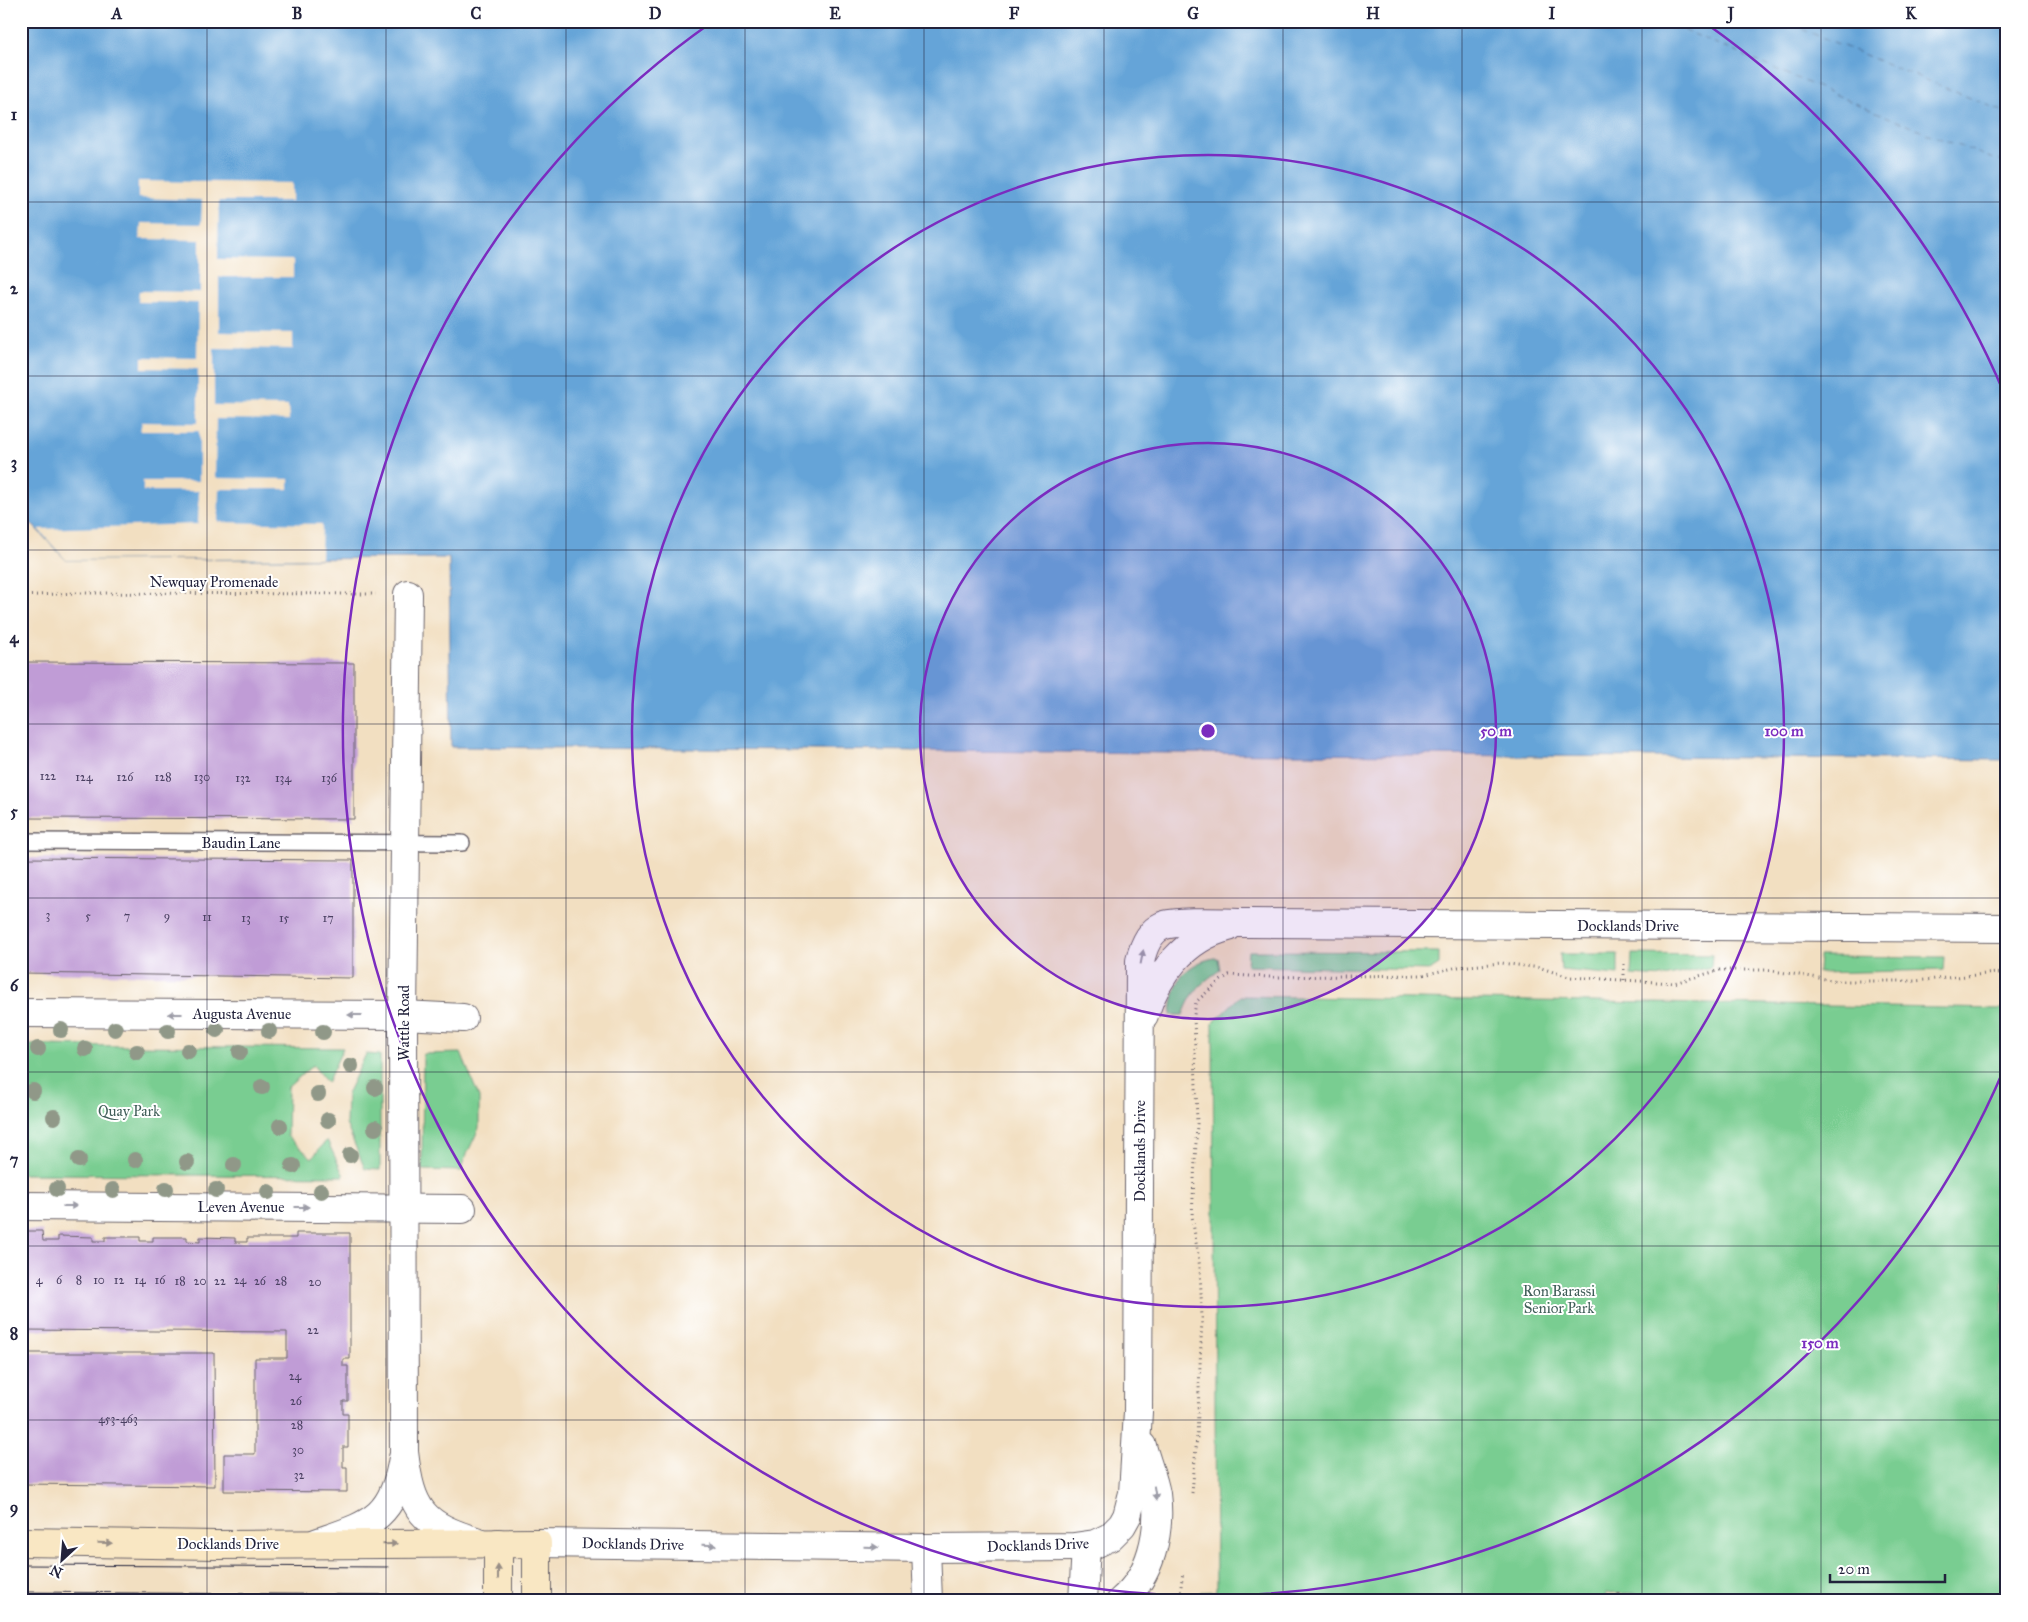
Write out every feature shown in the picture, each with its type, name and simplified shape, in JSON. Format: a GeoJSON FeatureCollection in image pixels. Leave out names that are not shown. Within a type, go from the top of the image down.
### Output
{"type":"FeatureCollection","features":[{"type":"Feature","properties":{"kind":"street","name":"Wattle Road"},"geometry":{"type":"LineString","coordinates":[[311,1545],[359,1528],[376,1518],[394,1494],[404,1452],[404,1015],[408,594]]}},
{"type":"Feature","properties":{"kind":"street","name":"Docklands Drive"},"geometry":{"type":"LineString","coordinates":[[21,1542],[311,1545],[537,1543],[926,1548],[1086,1546],[1095,1544],[1110,1537],[1122,1525],[1127,1516],[1133,1493],[1138,1412],[1140,1041],[1144,1017],[1151,997],[1172,962],[1188,947],[1207,934],[1219,929],[1249,923],[2007,928]]}},
{"type":"Feature","properties":{"kind":"street","name":"Augusta Avenue"},"geometry":{"type":"LineString","coordinates":[[21,1013],[404,1015],[463,1018]]}},
{"type":"Feature","properties":{"kind":"street","name":"Leven Avenue"},"geometry":{"type":"LineString","coordinates":[[21,1206],[462,1209]]}},
{"type":"Feature","properties":{"kind":"street","name":"Docklands Drive"},"geometry":{"type":"LineString","coordinates":[[1122,1601],[1137,1584],[1149,1562],[1157,1519],[1156,1493],[1143,1450],[1138,1412]]}},
{"type":"Feature","properties":{"kind":"street","name":"Wattle Road"},"geometry":{"type":"LineString","coordinates":[[404,1452],[412,1492],[421,1512],[439,1528],[489,1543]]}},
{"type":"Feature","properties":{"kind":"street"},"geometry":{"type":"LineString","coordinates":[[489,1543],[498,1601]]}},
{"type":"Feature","properties":{"kind":"street"},"geometry":{"type":"LineString","coordinates":[[537,1543],[537,1601]]}},
{"type":"Feature","properties":{"kind":"street"},"geometry":{"type":"LineString","coordinates":[[1083,1601],[1086,1546]]}},
{"type":"Feature","properties":{"kind":"street"},"geometry":{"type":"LineString","coordinates":[[926,1548],[928,1601]]}},
{"type":"Feature","properties":{"kind":"lane","name":"Baudin Lane"},"geometry":{"type":"LineString","coordinates":[[21,841],[462,843]]}},
{"type":"Feature","properties":{"kind":"path","name":"Newquay Promenade"},"geometry":{"type":"LineString","coordinates":[[21,596],[74,594],[408,594]]}},
{"type":"Feature","properties":{"kind":"path"},"geometry":{"type":"LineString","coordinates":[[1624,954],[1624,980]]}},
{"type":"Feature","properties":{"kind":"path"},"geometry":{"type":"LineString","coordinates":[[1192,1494],[1197,1436],[1202,1318],[1200,1268],[1192,1216],[1197,1147],[1194,1015],[1196,1002],[1229,975],[1271,977],[1422,976],[1458,967],[1501,963],[1541,968],[1569,977],[1674,983],[1720,970],[1766,970],[1840,981],[1915,981],[2007,972]]}},
{"type":"Feature","properties":{"kind":"path"},"geometry":{"type":"LineString","coordinates":[[1179,1601],[1183,1571]]}},
{"type":"Feature","properties":{"kind":"path"},"geometry":{"type":"LineString","coordinates":[[1619,1593],[1619,1601]]}},
{"type":"Feature","properties":{"kind":"green space"},"geometry":{"type":"Polygon","coordinates":[[[1248,951],[1439,952],[1439,965],[1431,970],[1247,966],[1248,951]]]}},
{"type":"Feature","properties":{"kind":"green space"},"geometry":{"type":"Polygon","coordinates":[[[1560,954],[1618,954],[1618,975],[1561,970],[1560,954]]]}},
{"type":"Feature","properties":{"kind":"green space"},"geometry":{"type":"Polygon","coordinates":[[[1632,954],[1712,955],[1711,967],[1664,977],[1631,975],[1632,954]]]}},
{"type":"Feature","properties":{"kind":"green space"},"geometry":{"type":"Polygon","coordinates":[[[1819,956],[1944,957],[1943,970],[1818,973],[1819,956]]]}},
{"type":"Feature","properties":{"kind":"green space"},"geometry":{"type":"Polygon","coordinates":[[[1218,958],[1220,970],[1197,989],[1183,1015],[1171,1015],[1174,994],[1186,971],[1203,961],[1218,958]]]}},
{"type":"Feature","properties":{"kind":"green space","name":"Ron Barassi Senior Park"},"geometry":{"type":"Polygon","coordinates":[[[1240,996],[2004,1009],[2007,1011],[2007,1127],[2002,1134],[2007,1601],[1637,1601],[1637,1593],[1607,1594],[1606,1601],[1209,1601],[1200,1592],[1216,1591],[1213,1023],[1240,996]]]}},
{"type":"Feature","properties":{"kind":"green space","name":"Quay Park"},"geometry":{"type":"Polygon","coordinates":[[[21,1046],[343,1048],[327,1083],[313,1065],[288,1087],[287,1136],[312,1158],[327,1140],[344,1176],[21,1174],[21,1046]]]}},
{"type":"Feature","properties":{"kind":"green space"},"geometry":{"type":"Polygon","coordinates":[[[461,1053],[479,1097],[479,1128],[462,1165],[462,1171],[422,1170],[423,1054],[461,1053]]]}},
{"type":"Feature","properties":{"kind":"green space"},"geometry":{"type":"Polygon","coordinates":[[[366,1054],[380,1055],[380,1170],[365,1169],[346,1124],[347,1094],[366,1054]]]}},
{"type":"Feature","properties":{"kind":"water"},"geometry":{"type":"Polygon","coordinates":[[[21,21],[2007,21],[2007,760],[451,747],[449,558],[66,560],[21,513],[21,21]]]}},
{"type":"Feature","properties":{"kind":"pier"},"geometry":{"type":"Polygon","coordinates":[[[138,181],[292,183],[292,201],[219,201],[218,259],[293,260],[293,277],[219,277],[219,332],[293,333],[293,349],[214,348],[214,405],[288,406],[289,420],[216,419],[215,478],[289,479],[289,489],[219,489],[218,522],[322,524],[321,558],[66,560],[38,529],[198,524],[199,491],[143,491],[143,481],[199,481],[199,431],[140,431],[142,422],[198,423],[198,369],[142,368],[142,357],[197,358],[198,303],[138,302],[139,291],[200,292],[200,240],[140,239],[141,223],[201,224],[202,200],[138,198],[138,181]]]}},
{"type":"Feature","properties":{"kind":"building"},"geometry":{"type":"Polygon","coordinates":[[[21,662],[354,663],[354,819],[21,818],[21,662]]]}},
{"type":"Feature","properties":{"kind":"building"},"geometry":{"type":"Polygon","coordinates":[[[21,858],[353,860],[353,978],[21,973],[21,858]]]}},
{"type":"Feature","properties":{"kind":"building"},"geometry":{"type":"Polygon","coordinates":[[[23,1231],[42,1231],[43,1241],[58,1241],[58,1236],[93,1237],[93,1241],[105,1241],[105,1237],[140,1237],[140,1241],[153,1241],[153,1237],[187,1237],[187,1241],[200,1242],[200,1237],[235,1238],[235,1242],[247,1242],[247,1238],[296,1238],[296,1233],[350,1233],[350,1359],[343,1359],[343,1366],[348,1366],[348,1401],[343,1401],[343,1414],[348,1414],[348,1447],[343,1447],[343,1467],[347,1467],[347,1492],[224,1491],[224,1454],[255,1454],[255,1358],[287,1358],[287,1332],[21,1330],[21,1241],[23,1241],[23,1231]]]}},
{"type":"Feature","properties":{"kind":"building"},"geometry":{"type":"Polygon","coordinates":[[[21,1353],[214,1353],[215,1486],[21,1484],[21,1353]]]}},
{"type":"Feature","properties":{"kind":"ferry route"},"geometry":{"type":"LineString","coordinates":[[1663,21],[1923,132],[2007,164]]}},
{"type":"Feature","properties":{"kind":"ferry route"},"geometry":{"type":"LineString","coordinates":[[1782,21],[2007,113]]}},
{"type":"Feature","properties":{"kind":"tram line"},"geometry":{"type":"LineString","coordinates":[[21,1565],[388,1567]]}},
{"type":"Feature","properties":{"kind":"tram line"},"geometry":{"type":"LineString","coordinates":[[21,1592],[406,1595]]}}]}
